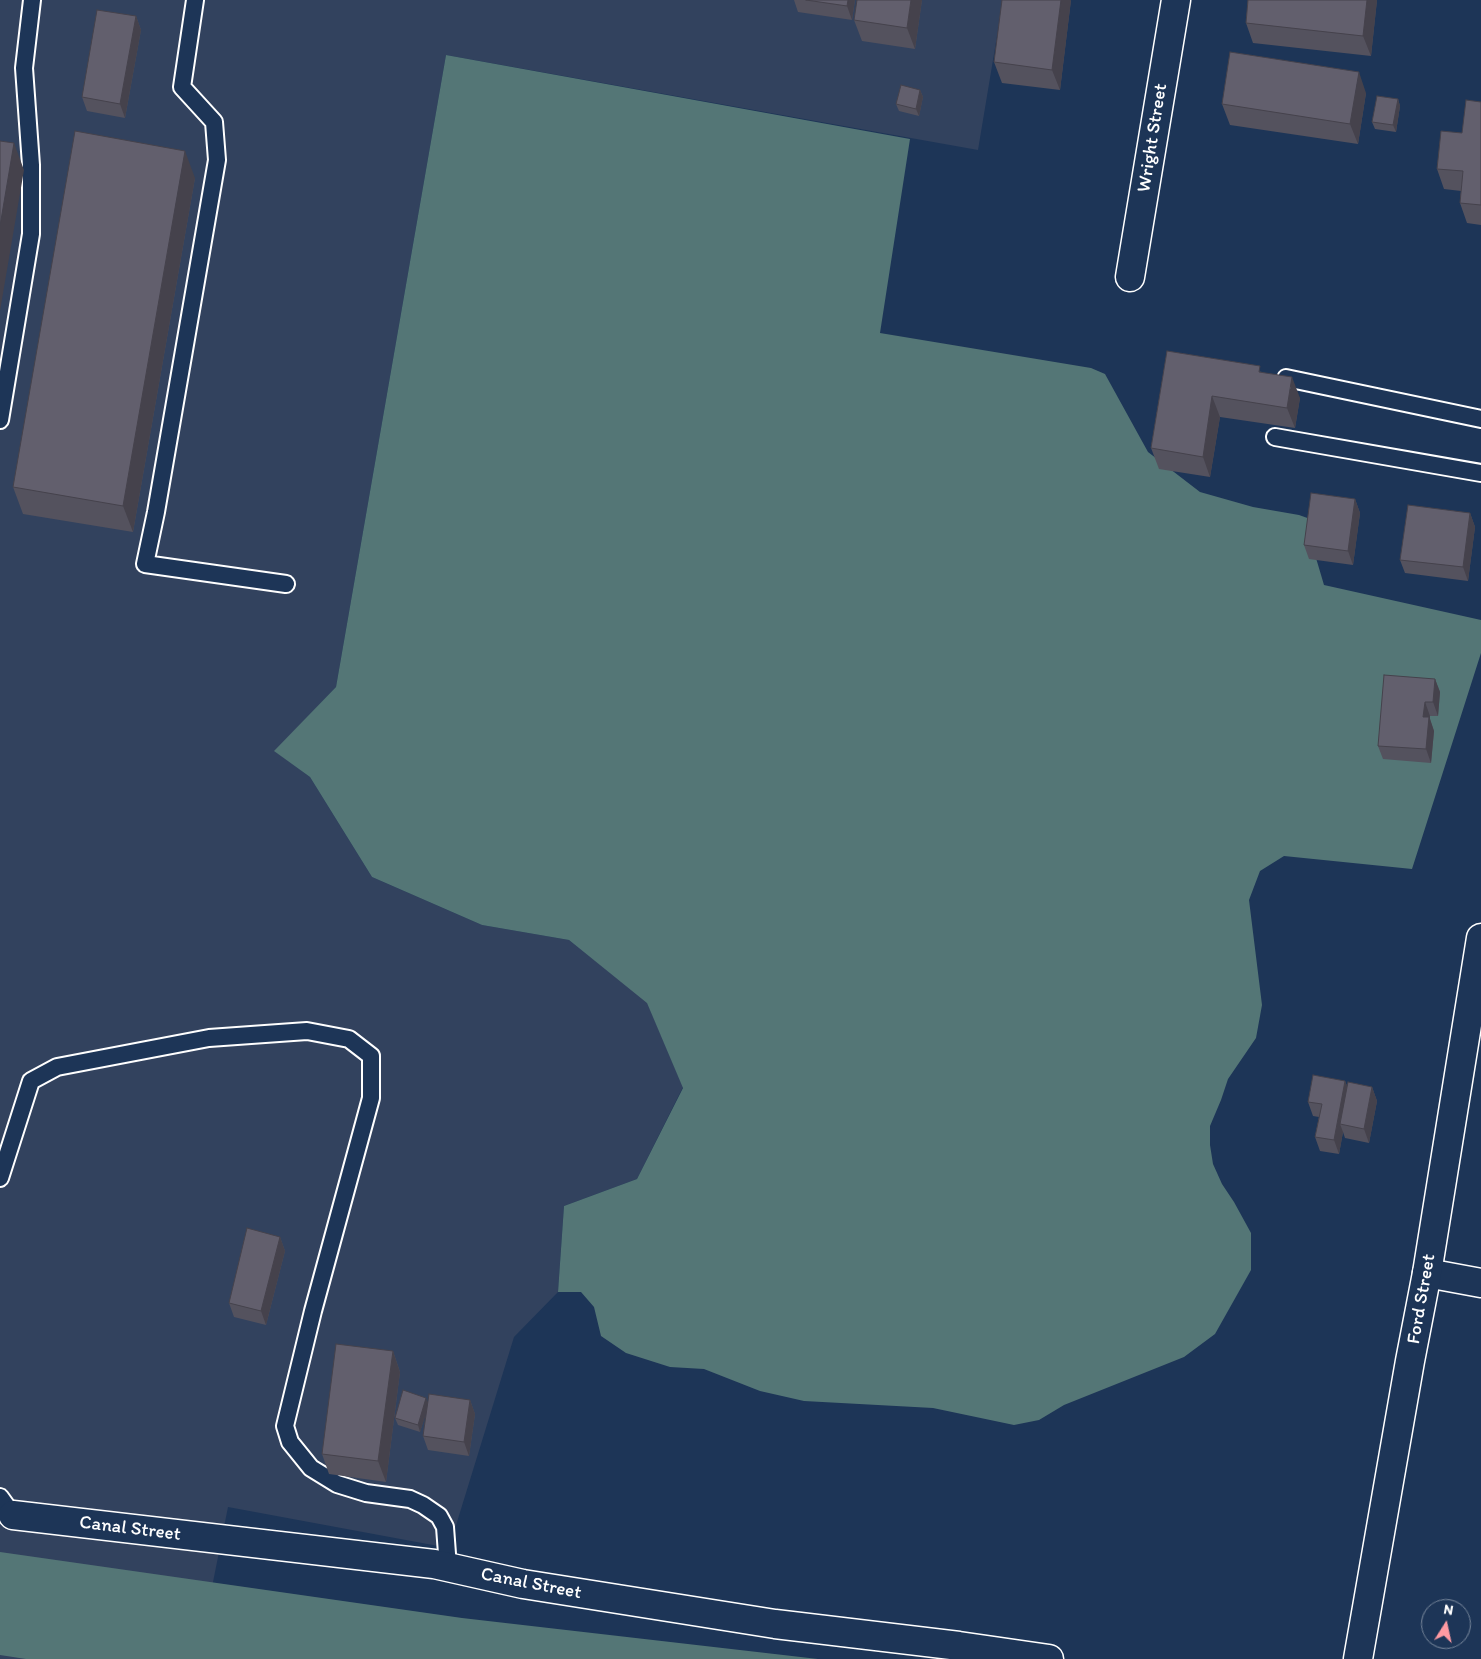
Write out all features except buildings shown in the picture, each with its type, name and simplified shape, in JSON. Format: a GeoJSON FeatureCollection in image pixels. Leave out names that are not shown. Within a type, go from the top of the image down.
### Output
{"type":"FeatureCollection","features":[{"type":"Feature","properties":{"kind":"street","name":"Wright Street"},"geometry":{"type":"LineString","coordinates":[[1130,277],[1176,0]]}},
{"type":"Feature","properties":{"kind":"street","name":"Ford Street"},"geometry":{"type":"LineString","coordinates":[[1358,1659],[1427,1273],[1481,938]]}},
{"type":"Feature","properties":{"kind":"street"},"geometry":{"type":"LineString","coordinates":[[1427,1273],[1481,1283]]}},
{"type":"Feature","properties":{"kind":"street","name":"Canal Street"},"geometry":{"type":"LineString","coordinates":[[6,1506],[434,1564],[523,1584],[775,1624],[959,1646],[1048,1659]]}},
{"type":"Feature","properties":{"kind":"lane"},"geometry":{"type":"LineString","coordinates":[[0,420],[31,234],[31,165],[24,68],[32,0]]}},
{"type":"Feature","properties":{"kind":"lane"},"geometry":{"type":"LineString","coordinates":[[195,0],[182,87],[214,122],[217,160],[156,512],[145,564],[286,584]]}},
{"type":"Feature","properties":{"kind":"lane"},"geometry":{"type":"LineString","coordinates":[[1286,378],[1481,419]]}},
{"type":"Feature","properties":{"kind":"lane"},"geometry":{"type":"LineString","coordinates":[[1275,437],[1481,473]]}},
{"type":"Feature","properties":{"kind":"lane"},"geometry":{"type":"LineString","coordinates":[[0,1178],[31,1081],[57,1067],[209,1038],[307,1031],[349,1039],[371,1056],[371,1098],[313,1311],[285,1426],[290,1442],[312,1468],[337,1484],[366,1493],[410,1499],[439,1516],[445,1526],[448,1567]]}},
{"type":"Feature","properties":{"kind":"shaded area"},"geometry":{"type":"Polygon","coordinates":[[[0,0],[1003,0],[978,150],[446,55],[336,687],[275,751],[310,777],[372,877],[482,925],[569,940],[647,1002],[683,1087],[637,1179],[564,1206],[558,1292],[514,1337],[449,1548],[228,1507],[203,1632],[378,1659],[0,1659],[0,0]]]}},
{"type":"Feature","properties":{"kind":"green space"},"geometry":{"type":"Polygon","coordinates":[[[446,55],[910,139],[880,333],[1091,368],[1105,374],[1148,452],[1200,492],[1253,507],[1299,515],[1313,520],[1316,558],[1324,585],[1481,620],[1481,653],[1412,869],[1284,856],[1260,871],[1249,900],[1262,1005],[1256,1038],[1228,1079],[1210,1126],[1213,1164],[1222,1184],[1251,1233],[1251,1270],[1215,1334],[1184,1357],[1064,1405],[1039,1420],[1014,1425],[933,1408],[804,1401],[760,1391],[704,1369],[670,1367],[626,1353],[601,1336],[594,1307],[581,1292],[558,1292],[564,1206],[637,1179],[683,1088],[647,1003],[569,940],[482,925],[372,877],[310,777],[274,751],[336,687],[446,55]]]}},
{"type":"Feature","properties":{"kind":"green space"},"geometry":{"type":"Polygon","coordinates":[[[0,1552],[462,1618],[818,1659],[26,1659],[0,1655],[0,1552]]]}}]}
